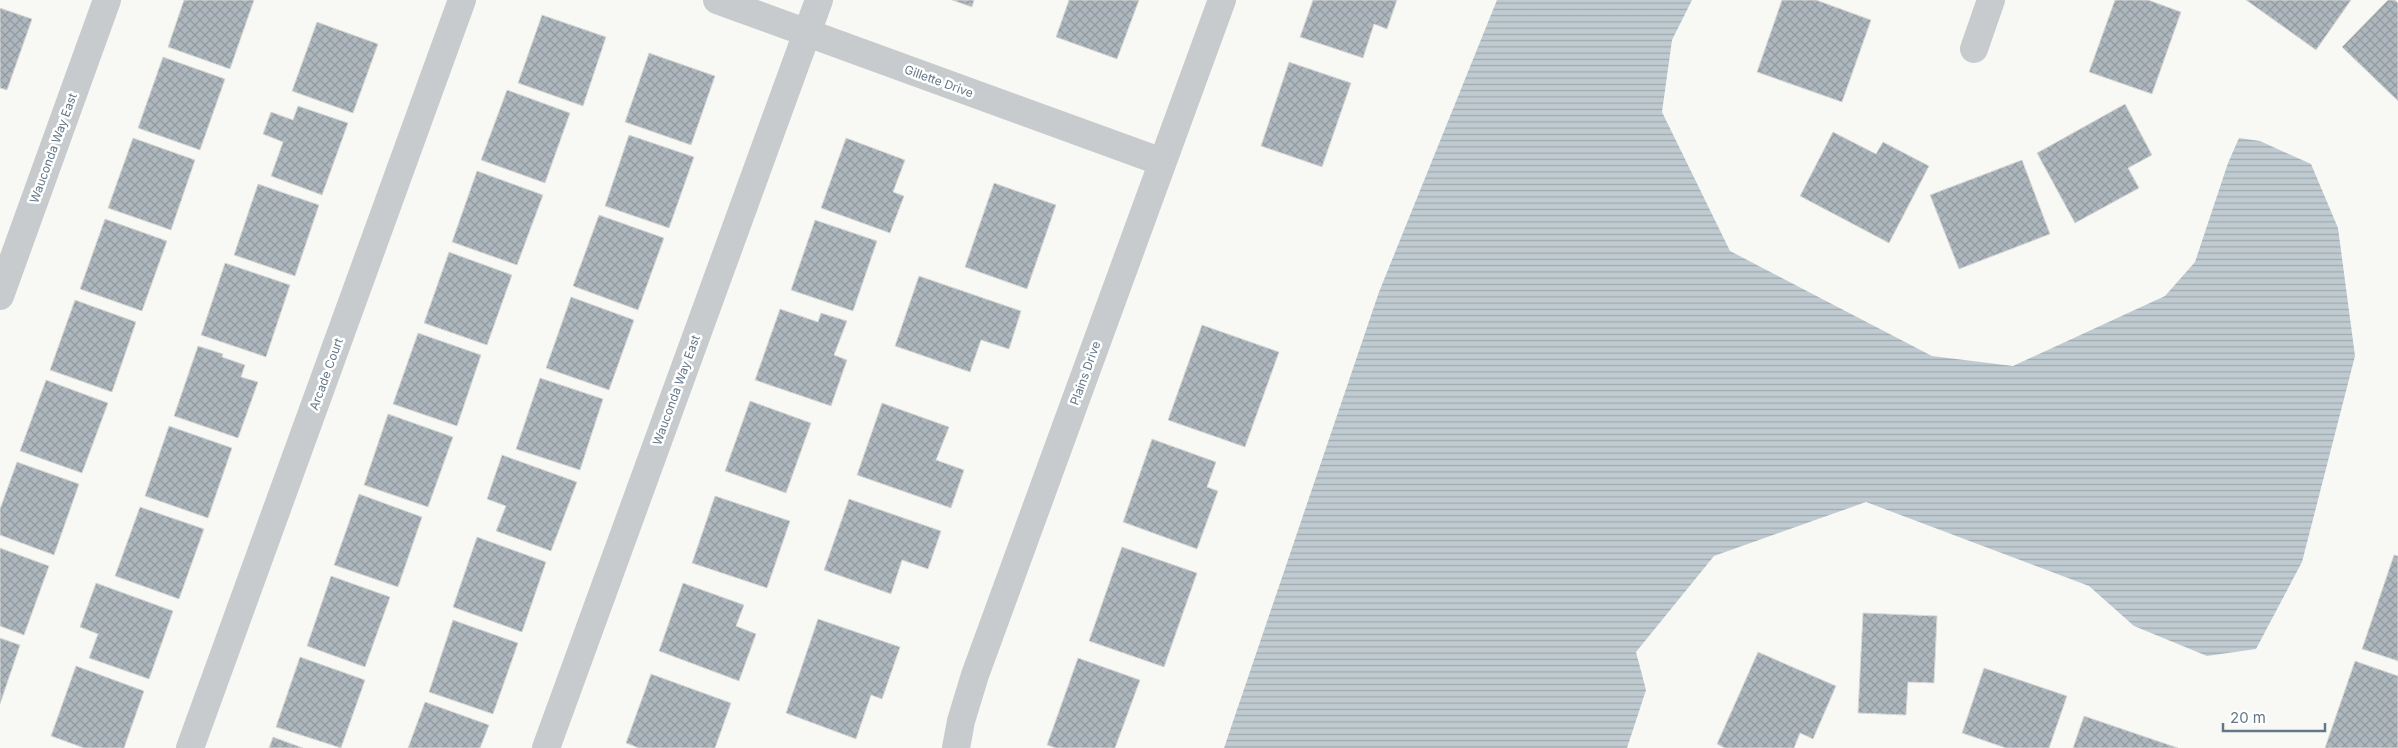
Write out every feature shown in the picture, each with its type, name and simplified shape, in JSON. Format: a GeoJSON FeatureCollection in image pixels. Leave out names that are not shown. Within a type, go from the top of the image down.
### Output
{"type":"FeatureCollection","features":[{"type":"Feature","properties":{"kind":"street","name":"Wauconda Way East"},"geometry":{"type":"LineString","coordinates":[[0,296],[107,0]]}},
{"type":"Feature","properties":{"kind":"street","name":"Arcade Court"},"geometry":{"type":"LineString","coordinates":[[190,748],[462,0]]}},
{"type":"Feature","properties":{"kind":"street","name":"Gillette Drive"},"geometry":{"type":"LineString","coordinates":[[717,0],[1162,162]]}},
{"type":"Feature","properties":{"kind":"street","name":"Wauconda Way East"},"geometry":{"type":"LineString","coordinates":[[546,748],[819,0]]}},
{"type":"Feature","properties":{"kind":"street","name":"Plains Drive"},"geometry":{"type":"LineString","coordinates":[[956,748],[961,721],[975,675],[1222,0]]}},
{"type":"Feature","properties":{"kind":"street"},"geometry":{"type":"LineString","coordinates":[[1974,49],[1992,0]]}},
{"type":"Feature","properties":{"kind":"shaded area"},"geometry":{"type":"Polygon","coordinates":[[[1497,0],[1692,0],[1672,40],[1662,112],[1730,251],[1932,356],[2013,366],[2165,296],[2195,262],[2228,163],[2239,138],[2260,141],[2311,164],[2338,228],[2355,356],[2302,562],[2256,649],[2207,656],[2134,626],[2089,586],[1866,502],[1714,556],[1636,652],[1646,690],[1627,748],[1224,748],[1379,292],[1497,0]]]}},
{"type":"Feature","properties":{"kind":"building"},"geometry":{"type":"Polygon","coordinates":[[[184,0],[254,0],[230,69],[168,47],[184,0]]]}},
{"type":"Feature","properties":{"kind":"building"},"geometry":{"type":"Polygon","coordinates":[[[952,0],[974,0],[972,7],[952,0]]]}},
{"type":"Feature","properties":{"kind":"building"},"geometry":{"type":"Polygon","coordinates":[[[1069,0],[1139,0],[1117,59],[1056,37],[1069,0]]]}},
{"type":"Feature","properties":{"kind":"building"},"geometry":{"type":"Polygon","coordinates":[[[1313,0],[1397,0],[1387,29],[1374,24],[1363,58],[1300,37],[1313,0]]]}},
{"type":"Feature","properties":{"kind":"building"},"geometry":{"type":"Polygon","coordinates":[[[1782,0],[1816,0],[1871,20],[1842,102],[1757,72],[1782,0]]]}},
{"type":"Feature","properties":{"kind":"building"},"geometry":{"type":"Polygon","coordinates":[[[2115,0],[2148,0],[2181,12],[2152,94],[2089,72],[2115,0]]]}},
{"type":"Feature","properties":{"kind":"building"},"geometry":{"type":"Polygon","coordinates":[[[2246,0],[2351,0],[2316,50],[2246,0]]]}},
{"type":"Feature","properties":{"kind":"building"},"geometry":{"type":"Polygon","coordinates":[[[2388,0],[2395,0],[2398,3],[2398,101],[2342,47],[2388,0]]]}},
{"type":"Feature","properties":{"kind":"building"},"geometry":{"type":"Polygon","coordinates":[[[0,8],[32,19],[7,90],[0,88],[0,8]]]}},
{"type":"Feature","properties":{"kind":"building"},"geometry":{"type":"Polygon","coordinates":[[[542,15],[606,37],[583,106],[518,83],[542,15]]]}},
{"type":"Feature","properties":{"kind":"building"},"geometry":{"type":"Polygon","coordinates":[[[317,22],[378,44],[353,113],[292,91],[317,22]]]}},
{"type":"Feature","properties":{"kind":"building"},"geometry":{"type":"Polygon","coordinates":[[[649,53],[715,76],[691,145],[625,122],[649,53]]]}},
{"type":"Feature","properties":{"kind":"building"},"geometry":{"type":"Polygon","coordinates":[[[163,57],[225,79],[200,150],[138,128],[163,57]]]}},
{"type":"Feature","properties":{"kind":"building"},"geometry":{"type":"Polygon","coordinates":[[[1289,62],[1351,83],[1322,167],[1261,146],[1289,62]]]}},
{"type":"Feature","properties":{"kind":"building"},"geometry":{"type":"Polygon","coordinates":[[[507,90],[570,113],[545,183],[481,160],[507,90]]]}},
{"type":"Feature","properties":{"kind":"building"},"geometry":{"type":"Polygon","coordinates":[[[2125,104],[2152,155],[2128,168],[2139,188],[2075,223],[2037,153],[2125,104]]]}},
{"type":"Feature","properties":{"kind":"building"},"geometry":{"type":"Polygon","coordinates":[[[298,106],[348,123],[322,195],[271,176],[283,142],[263,134],[271,112],[293,120],[298,106]]]}},
{"type":"Feature","properties":{"kind":"building"},"geometry":{"type":"Polygon","coordinates":[[[1833,132],[1876,154],[1883,142],[1929,166],[1889,243],[1800,196],[1833,132]]]}},
{"type":"Feature","properties":{"kind":"building"},"geometry":{"type":"Polygon","coordinates":[[[629,135],[694,157],[669,228],[605,206],[629,135]]]}},
{"type":"Feature","properties":{"kind":"building"},"geometry":{"type":"Polygon","coordinates":[[[133,138],[195,160],[171,230],[108,208],[133,138]]]}},
{"type":"Feature","properties":{"kind":"building"},"geometry":{"type":"Polygon","coordinates":[[[846,138],[905,160],[893,192],[904,196],[890,233],[821,208],[846,138]]]}},
{"type":"Feature","properties":{"kind":"building"},"geometry":{"type":"Polygon","coordinates":[[[2022,160],[2050,234],[1959,269],[1930,195],[2022,160]]]}},
{"type":"Feature","properties":{"kind":"building"},"geometry":{"type":"Polygon","coordinates":[[[477,171],[543,195],[517,265],[452,242],[477,171]]]}},
{"type":"Feature","properties":{"kind":"building"},"geometry":{"type":"Polygon","coordinates":[[[994,183],[1056,205],[1027,289],[965,267],[994,183]]]}},
{"type":"Feature","properties":{"kind":"building"},"geometry":{"type":"Polygon","coordinates":[[[258,184],[319,205],[295,276],[234,255],[258,184]]]}},
{"type":"Feature","properties":{"kind":"building"},"geometry":{"type":"Polygon","coordinates":[[[599,215],[664,238],[638,310],[573,286],[599,215]]]}},
{"type":"Feature","properties":{"kind":"building"},"geometry":{"type":"Polygon","coordinates":[[[105,219],[167,241],[142,311],[80,289],[105,219]]]}},
{"type":"Feature","properties":{"kind":"building"},"geometry":{"type":"Polygon","coordinates":[[[815,220],[877,241],[853,311],[791,290],[815,220]]]}},
{"type":"Feature","properties":{"kind":"building"},"geometry":{"type":"Polygon","coordinates":[[[449,252],[512,275],[487,345],[424,323],[449,252]]]}},
{"type":"Feature","properties":{"kind":"building"},"geometry":{"type":"Polygon","coordinates":[[[225,263],[290,285],[266,357],[201,335],[225,263]]]}},
{"type":"Feature","properties":{"kind":"building"},"geometry":{"type":"Polygon","coordinates":[[[919,276],[1021,311],[1009,349],[981,340],[970,372],[895,346],[919,276]]]}},
{"type":"Feature","properties":{"kind":"building"},"geometry":{"type":"Polygon","coordinates":[[[571,297],[634,320],[609,390],[546,368],[571,297]]]}},
{"type":"Feature","properties":{"kind":"building"},"geometry":{"type":"Polygon","coordinates":[[[75,300],[136,322],[112,392],[50,370],[75,300]]]}},
{"type":"Feature","properties":{"kind":"building"},"geometry":{"type":"Polygon","coordinates":[[[780,309],[818,322],[821,313],[847,321],[834,355],[847,360],[831,406],[755,380],[780,309]]]}},
{"type":"Feature","properties":{"kind":"building"},"geometry":{"type":"Polygon","coordinates":[[[1202,325],[1279,352],[1245,447],[1168,420],[1202,325]]]}},
{"type":"Feature","properties":{"kind":"building"},"geometry":{"type":"Polygon","coordinates":[[[418,333],[481,355],[457,426],[393,404],[418,333]]]}},
{"type":"Feature","properties":{"kind":"building"},"geometry":{"type":"Polygon","coordinates":[[[198,346],[223,354],[222,357],[245,365],[241,377],[258,382],[238,438],[174,416],[198,346]]]}},
{"type":"Feature","properties":{"kind":"building"},"geometry":{"type":"Polygon","coordinates":[[[540,378],[603,399],[580,470],[516,449],[540,378]]]}},
{"type":"Feature","properties":{"kind":"building"},"geometry":{"type":"Polygon","coordinates":[[[46,380],[108,403],[82,473],[20,451],[46,380]]]}},
{"type":"Feature","properties":{"kind":"building"},"geometry":{"type":"Polygon","coordinates":[[[750,401],[811,423],[786,493],[725,471],[750,401]]]}},
{"type":"Feature","properties":{"kind":"building"},"geometry":{"type":"Polygon","coordinates":[[[882,403],[949,427],[936,460],[964,470],[951,508],[857,475],[882,403]]]}},
{"type":"Feature","properties":{"kind":"building"},"geometry":{"type":"Polygon","coordinates":[[[388,414],[453,437],[428,507],[364,485],[388,414]]]}},
{"type":"Feature","properties":{"kind":"building"},"geometry":{"type":"Polygon","coordinates":[[[169,426],[232,448],[208,518],[145,496],[169,426]]]}},
{"type":"Feature","properties":{"kind":"building"},"geometry":{"type":"Polygon","coordinates":[[[1152,439],[1216,462],[1207,487],[1218,491],[1197,549],[1123,522],[1152,439]]]}},
{"type":"Feature","properties":{"kind":"building"},"geometry":{"type":"Polygon","coordinates":[[[502,455],[577,482],[551,551],[496,531],[506,506],[487,499],[502,455]]]}},
{"type":"Feature","properties":{"kind":"building"},"geometry":{"type":"Polygon","coordinates":[[[17,462],[79,484],[54,555],[0,535],[0,509],[17,462]]]}},
{"type":"Feature","properties":{"kind":"building"},"geometry":{"type":"Polygon","coordinates":[[[359,494],[422,517],[398,587],[334,565],[359,494]]]}},
{"type":"Feature","properties":{"kind":"building"},"geometry":{"type":"Polygon","coordinates":[[[715,496],[790,521],[767,588],[692,563],[715,496]]]}},
{"type":"Feature","properties":{"kind":"building"},"geometry":{"type":"Polygon","coordinates":[[[849,499],[941,531],[928,569],[902,560],[891,594],[824,570],[849,499]]]}},
{"type":"Feature","properties":{"kind":"building"},"geometry":{"type":"Polygon","coordinates":[[[140,507],[204,529],[179,599],[115,576],[140,507]]]}},
{"type":"Feature","properties":{"kind":"building"},"geometry":{"type":"Polygon","coordinates":[[[477,537],[546,562],[522,632],[453,607],[477,537]]]}},
{"type":"Feature","properties":{"kind":"building"},"geometry":{"type":"Polygon","coordinates":[[[1122,547],[1197,573],[1164,667],[1089,641],[1122,547]]]}},
{"type":"Feature","properties":{"kind":"building"},"geometry":{"type":"Polygon","coordinates":[[[0,548],[49,566],[24,635],[0,626],[0,548]]]}},
{"type":"Feature","properties":{"kind":"building"},"geometry":{"type":"Polygon","coordinates":[[[2394,555],[2398,556],[2398,661],[2362,649],[2394,555]]]}},
{"type":"Feature","properties":{"kind":"building"},"geometry":{"type":"Polygon","coordinates":[[[331,576],[390,597],[365,667],[307,646],[331,576]]]}},
{"type":"Feature","properties":{"kind":"building"},"geometry":{"type":"Polygon","coordinates":[[[96,583],[173,611],[149,679],[89,658],[98,634],[80,627],[96,583]]]}},
{"type":"Feature","properties":{"kind":"building"},"geometry":{"type":"Polygon","coordinates":[[[683,583],[744,605],[736,626],[756,634],[739,681],[659,651],[683,583]]]}},
{"type":"Feature","properties":{"kind":"building"},"geometry":{"type":"Polygon","coordinates":[[[1863,613],[1937,616],[1934,683],[1908,682],[1906,715],[1858,713],[1863,613]]]}},
{"type":"Feature","properties":{"kind":"building"},"geometry":{"type":"Polygon","coordinates":[[[818,619],[900,647],[882,699],[871,695],[856,739],[786,713],[818,619]]]}},
{"type":"Feature","properties":{"kind":"building"},"geometry":{"type":"Polygon","coordinates":[[[453,620],[518,643],[493,714],[429,692],[453,620]]]}},
{"type":"Feature","properties":{"kind":"building"},"geometry":{"type":"Polygon","coordinates":[[[0,638],[20,645],[0,704],[0,638]]]}},
{"type":"Feature","properties":{"kind":"building"},"geometry":{"type":"Polygon","coordinates":[[[1758,652],[1836,686],[1813,739],[1800,733],[1794,748],[1725,748],[1717,744],[1758,652]]]}},
{"type":"Feature","properties":{"kind":"building"},"geometry":{"type":"Polygon","coordinates":[[[300,657],[365,680],[341,748],[276,727],[300,657]]]}},
{"type":"Feature","properties":{"kind":"building"},"geometry":{"type":"Polygon","coordinates":[[[1078,658],[1140,680],[1115,748],[1056,748],[1047,745],[1078,658]]]}},
{"type":"Feature","properties":{"kind":"building"},"geometry":{"type":"Polygon","coordinates":[[[2355,661],[2398,676],[2398,748],[2325,748],[2355,661]]]}},
{"type":"Feature","properties":{"kind":"building"},"geometry":{"type":"Polygon","coordinates":[[[76,666],[144,691],[124,748],[84,748],[51,736],[76,666]]]}},
{"type":"Feature","properties":{"kind":"building"},"geometry":{"type":"Polygon","coordinates":[[[1984,668],[2067,696],[2049,748],[2006,748],[1962,733],[1984,668]]]}},
{"type":"Feature","properties":{"kind":"building"},"geometry":{"type":"Polygon","coordinates":[[[651,674],[731,703],[715,748],[639,748],[626,743],[651,674]]]}},
{"type":"Feature","properties":{"kind":"building"},"geometry":{"type":"Polygon","coordinates":[[[425,702],[489,725],[480,748],[408,748],[425,702]]]}},
{"type":"Feature","properties":{"kind":"building"},"geometry":{"type":"Polygon","coordinates":[[[2084,716],[2178,748],[2073,748],[2084,716]]]}},
{"type":"Feature","properties":{"kind":"building"},"geometry":{"type":"Polygon","coordinates":[[[273,737],[303,748],[269,748],[273,737]]]}}]}
